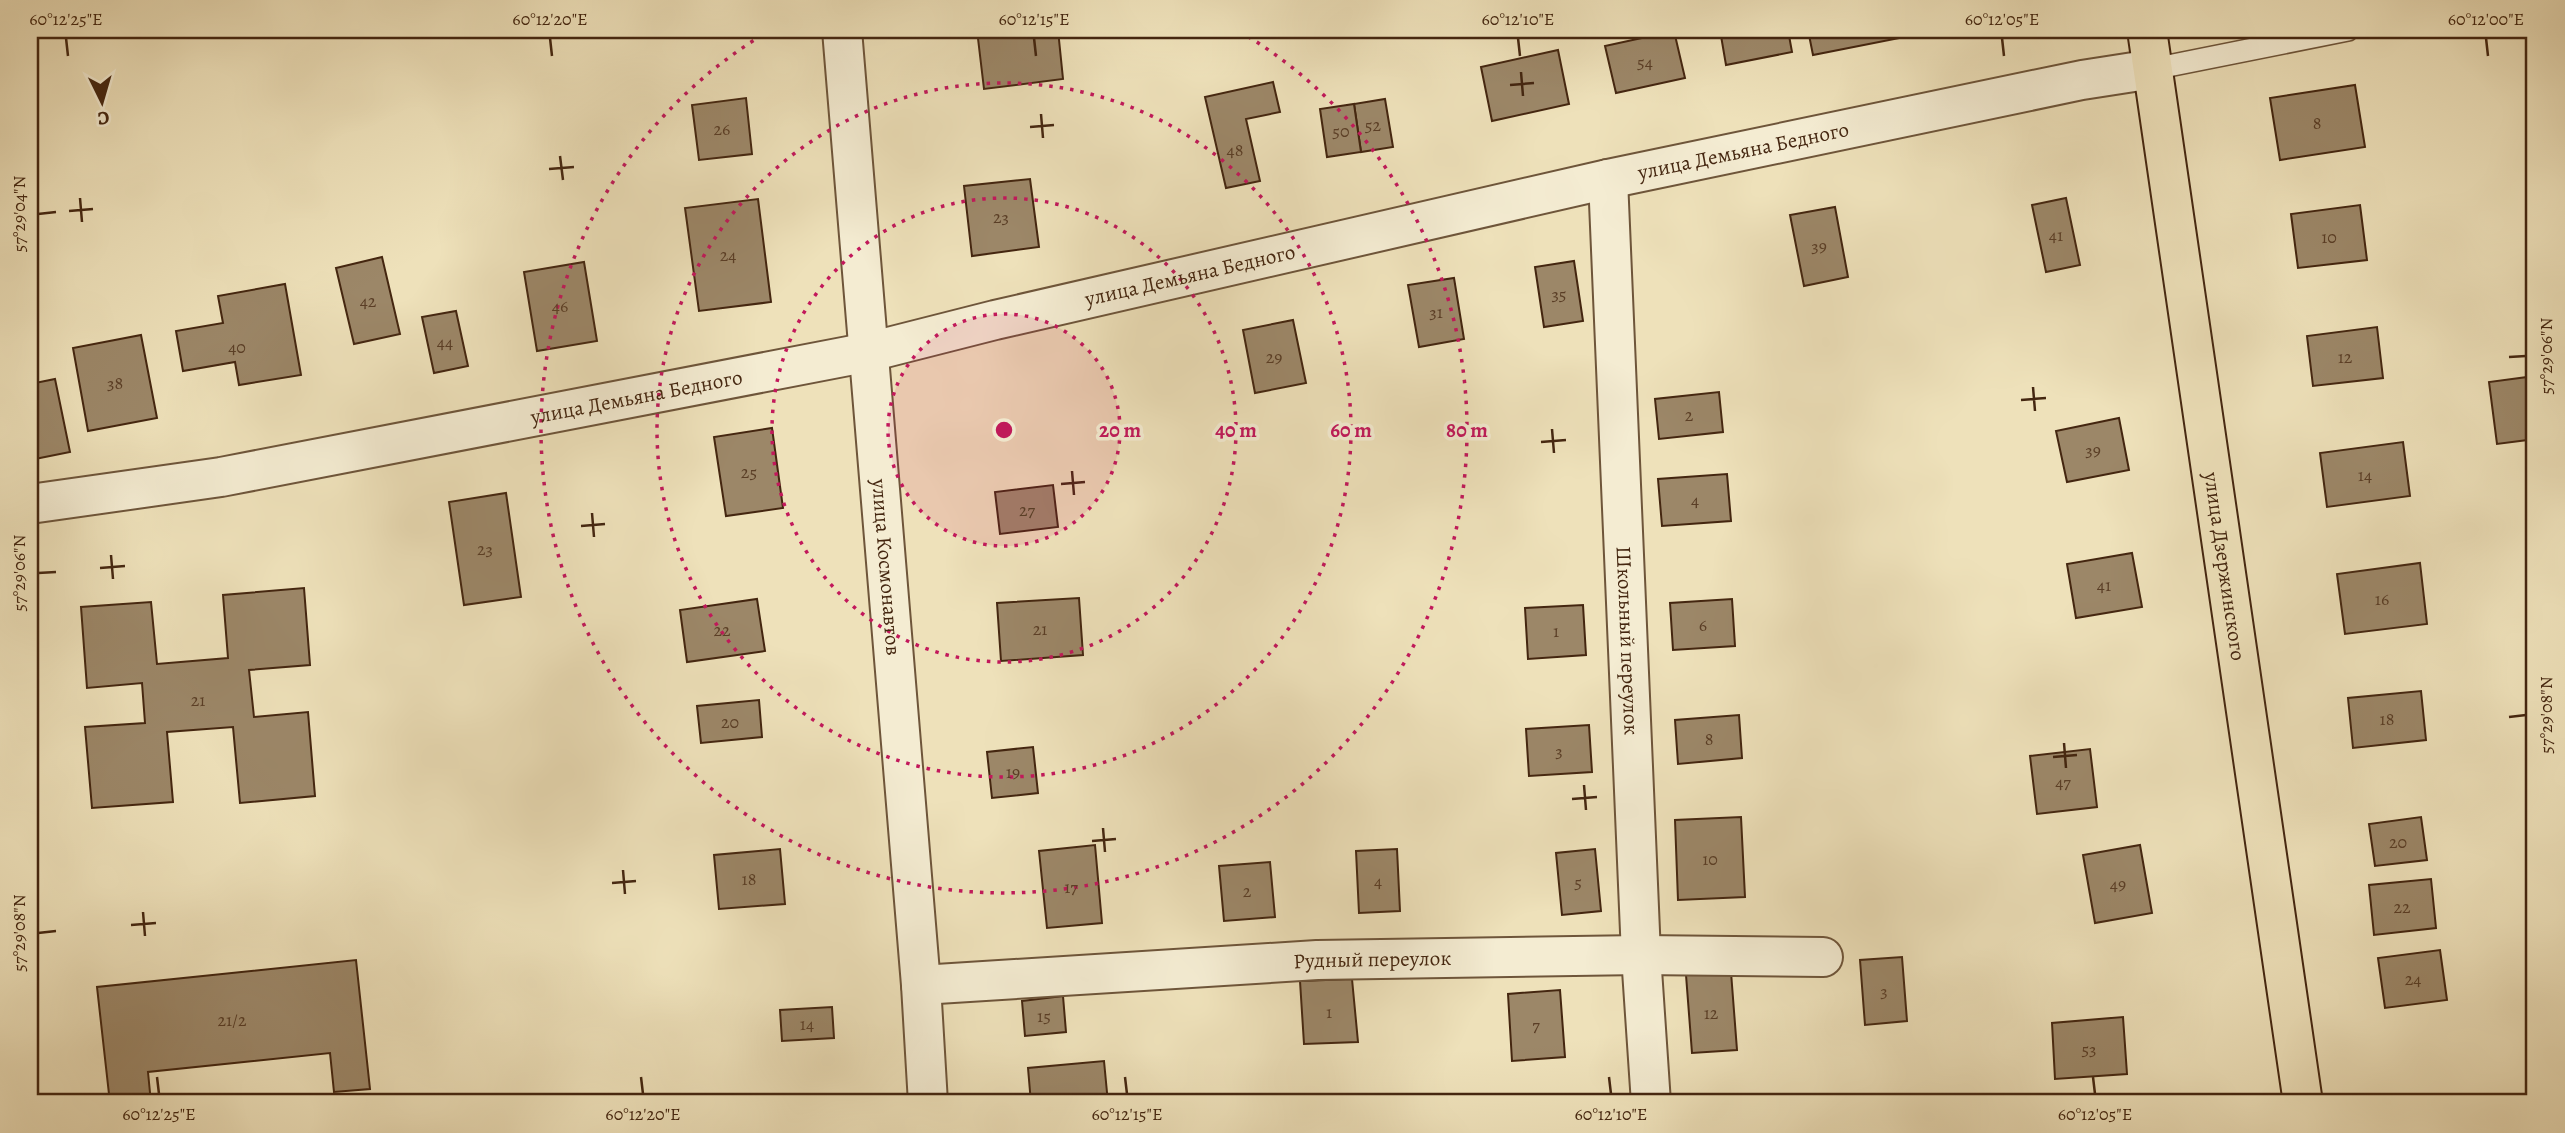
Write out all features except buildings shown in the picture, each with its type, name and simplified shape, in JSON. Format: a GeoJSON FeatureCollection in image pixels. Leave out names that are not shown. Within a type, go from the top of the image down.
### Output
{"type":"FeatureCollection","features":[{"type":"Feature","properties":{"kind":"main road","name":"улица Дзержинского"},"geometry":{"type":"LineString","coordinates":[[2147,30],[2303,1103]]}},
{"type":"Feature","properties":{"kind":"street","name":"улица Космонавтов"},"geometry":{"type":"LineString","coordinates":[[842,30],[921,985],[928,1103]]}},
{"type":"Feature","properties":{"kind":"street","name":"улица Демьяна Бедного"},"geometry":{"type":"LineString","coordinates":[[30,505],[221,477],[869,352],[995,320],[1608,179],[2082,80],[2153,69]]}},
{"type":"Feature","properties":{"kind":"street","name":"Школьный переулок"},"geometry":{"type":"LineString","coordinates":[[1608,179],[1642,955],[1651,1103]]}},
{"type":"Feature","properties":{"kind":"street","name":"Рудный переулок"},"geometry":{"type":"LineString","coordinates":[[921,985],[1317,960],[1642,955],[1823,957]]}},
{"type":"Feature","properties":{"kind":"lane","name":"улица Демьяна Бедного"},"geometry":{"type":"LineString","coordinates":[[2153,69],[2348,30]]}}]}
